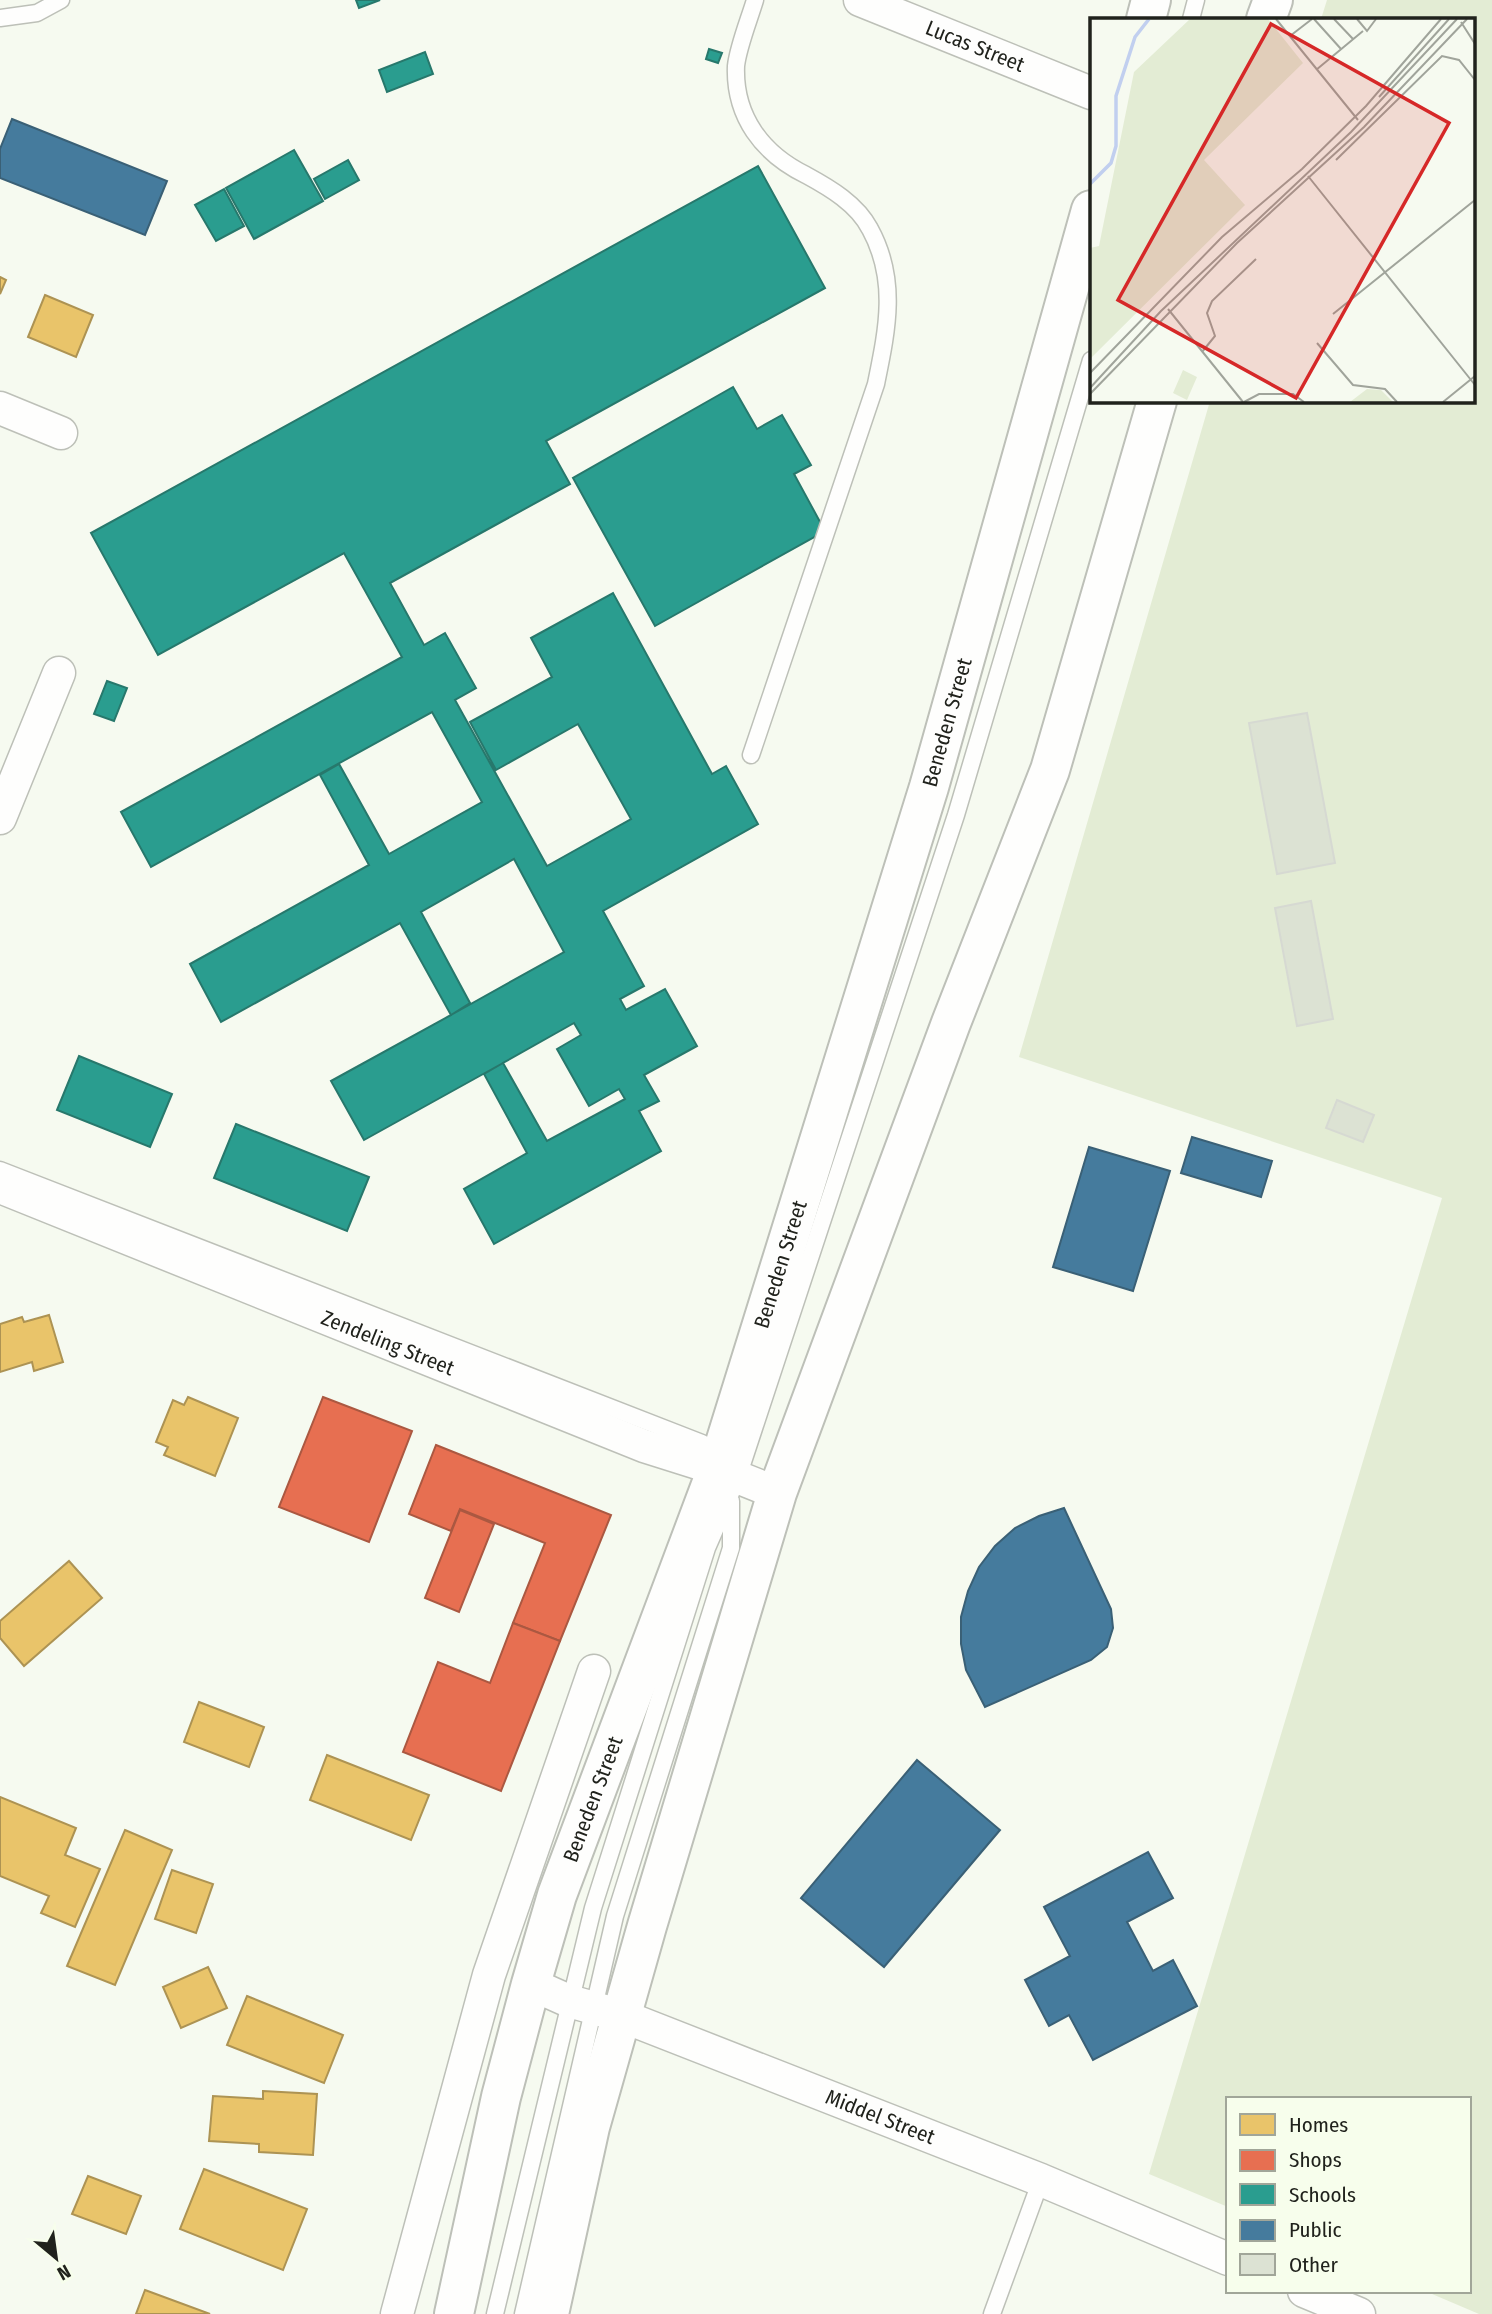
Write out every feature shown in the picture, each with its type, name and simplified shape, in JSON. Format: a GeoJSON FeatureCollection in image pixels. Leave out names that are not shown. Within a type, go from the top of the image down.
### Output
{"type":"FeatureCollection","features":[{"type":"Feature","properties":{"kind":"main road"},"geometry":{"type":"LineString","coordinates":[[1146,18],[1152,0]]}},
{"type":"Feature","properties":{"kind":"main road"},"geometry":{"type":"LineString","coordinates":[[1266,18],[1273,0]]}},
{"type":"Feature","properties":{"kind":"main road","name":"Beneden Street"},"geometry":{"type":"LineString","coordinates":[[454,2314],[501,2097],[557,1895],[729,1481],[929,787],[1090,214]]}},
{"type":"Feature","properties":{"kind":"main road"},"geometry":{"type":"LineString","coordinates":[[549,2314],[590,2127],[595,2008],[647,1926],[778,1493],[951,1023],[1050,770],[1157,402]]}},
{"type":"Feature","properties":{"kind":"street","name":"Lucas Street"},"geometry":{"type":"LineString","coordinates":[[860,0],[1090,93]]}},
{"type":"Feature","properties":{"kind":"street"},"geometry":{"type":"LineString","coordinates":[[0,408],[61,433]]}},
{"type":"Feature","properties":{"kind":"street"},"geometry":{"type":"LineString","coordinates":[[0,818],[60,673]]}},
{"type":"Feature","properties":{"kind":"street","name":"Zendeling Street"},"geometry":{"type":"LineString","coordinates":[[0,1187],[729,1481],[778,1493]]}},
{"type":"Feature","properties":{"kind":"street"},"geometry":{"type":"LineString","coordinates":[[397,2314],[489,1975],[594,1671]]}},
{"type":"Feature","properties":{"kind":"street","name":"Middel Street"},"geometry":{"type":"LineString","coordinates":[[531,1984],[1041,2180],[1226,2258]]}},
{"type":"Feature","properties":{"kind":"street"},"geometry":{"type":"LineString","coordinates":[[1318,2302],[1359,2314]]}},
{"type":"Feature","properties":{"kind":"lane"},"geometry":{"type":"LineString","coordinates":[[0,18],[37,13],[61,0]]}},
{"type":"Feature","properties":{"kind":"lane"},"geometry":{"type":"LineString","coordinates":[[751,755],[876,384],[888,323],[886,268],[870,228],[857,210],[825,185],[785,165],[757,139],[743,113],[737,91],[736,64],[755,0]]}},
{"type":"Feature","properties":{"kind":"lane"},"geometry":{"type":"LineString","coordinates":[[1191,18],[1196,0]]}},
{"type":"Feature","properties":{"kind":"lane"},"geometry":{"type":"LineString","coordinates":[[495,2314],[595,2008],[593,1908],[729,1481],[956,815],[1090,363]]}},
{"type":"Feature","properties":{"kind":"lane"},"geometry":{"type":"LineString","coordinates":[[0,1170],[702,1443],[729,1481],[731,1548],[615,1916],[523,2314]]}},
{"type":"Feature","properties":{"kind":"lane"},"geometry":{"type":"LineString","coordinates":[[992,2314],[1041,2180]]}},
{"type":"Feature","properties":{"kind":"green space"},"geometry":{"type":"Polygon","coordinates":[[[1327,0],[1492,0],[1492,2314],[1479,2314],[1430,2293],[1471,2293],[1471,2097],[1226,2097],[1226,2206],[1149,2174],[1442,1198],[1019,1057],[1210,402],[1474,402],[1474,18],[1321,18],[1327,0]]]}},
{"type":"Feature","properties":{"kind":"building: Homes"},"geometry":{"type":"Polygon","coordinates":[[[0,277],[6,280],[0,294],[0,277]]]}},
{"type":"Feature","properties":{"kind":"building: Homes"},"geometry":{"type":"Polygon","coordinates":[[[45,295],[93,315],[76,357],[28,337],[45,295]]]}},
{"type":"Feature","properties":{"kind":"building: Homes"},"geometry":{"type":"Polygon","coordinates":[[[49,1315],[63,1362],[34,1371],[32,1362],[0,1372],[0,1324],[22,1317],[24,1322],[49,1315]]]}},
{"type":"Feature","properties":{"kind":"building: Homes"},"geometry":{"type":"Polygon","coordinates":[[[188,1397],[238,1418],[215,1476],[164,1455],[168,1447],[156,1442],[173,1400],[184,1405],[188,1397]]]}},
{"type":"Feature","properties":{"kind":"building: Homes"},"geometry":{"type":"Polygon","coordinates":[[[69,1561],[102,1598],[24,1666],[0,1638],[0,1621],[69,1561]]]}},
{"type":"Feature","properties":{"kind":"building: Homes"},"geometry":{"type":"Polygon","coordinates":[[[199,1702],[264,1727],[249,1767],[184,1742],[199,1702]]]}},
{"type":"Feature","properties":{"kind":"building: Homes"},"geometry":{"type":"Polygon","coordinates":[[[327,1755],[429,1795],[411,1840],[310,1800],[327,1755]]]}},
{"type":"Feature","properties":{"kind":"building: Homes"},"geometry":{"type":"Polygon","coordinates":[[[0,1797],[76,1828],[65,1855],[100,1869],[75,1927],[41,1913],[49,1896],[0,1876],[0,1797]]]}},
{"type":"Feature","properties":{"kind":"building: Homes"},"geometry":{"type":"Polygon","coordinates":[[[125,1830],[172,1850],[115,1985],[67,1966],[125,1830]]]}},
{"type":"Feature","properties":{"kind":"building: Homes"},"geometry":{"type":"Polygon","coordinates":[[[172,1870],[213,1884],[196,1933],[155,1919],[172,1870]]]}},
{"type":"Feature","properties":{"kind":"building: Homes"},"geometry":{"type":"Polygon","coordinates":[[[208,1967],[227,2008],[181,2028],[163,1987],[208,1967]]]}},
{"type":"Feature","properties":{"kind":"building: Homes"},"geometry":{"type":"Polygon","coordinates":[[[247,1996],[343,2035],[324,2083],[227,2045],[247,1996]]]}},
{"type":"Feature","properties":{"kind":"building: Homes"},"geometry":{"type":"Polygon","coordinates":[[[263,2091],[317,2094],[313,2155],[259,2152],[259,2144],[209,2141],[213,2096],[263,2099],[263,2091]]]}},
{"type":"Feature","properties":{"kind":"building: Homes"},"geometry":{"type":"Polygon","coordinates":[[[204,2169],[307,2209],[283,2270],[180,2229],[204,2169]]]}},
{"type":"Feature","properties":{"kind":"building: Homes"},"geometry":{"type":"Polygon","coordinates":[[[88,2176],[141,2196],[126,2234],[72,2214],[88,2176]]]}},
{"type":"Feature","properties":{"kind":"building: Homes"},"geometry":{"type":"Polygon","coordinates":[[[145,2290],[210,2314],[136,2314],[145,2290]]]}},
{"type":"Feature","properties":{"kind":"building: Shops"},"geometry":{"type":"Polygon","coordinates":[[[323,1397],[412,1431],[369,1542],[279,1507],[323,1397]]]}},
{"type":"Feature","properties":{"kind":"building: Shops"},"geometry":{"type":"Polygon","coordinates":[[[436,1445],[611,1515],[560,1641],[513,1623],[545,1543],[460,1509],[451,1531],[409,1514],[436,1445]]]}},
{"type":"Feature","properties":{"kind":"building: Shops"},"geometry":{"type":"Polygon","coordinates":[[[460,1510],[494,1524],[459,1612],[425,1598],[460,1510]]]}},
{"type":"Feature","properties":{"kind":"building: Shops"},"geometry":{"type":"Polygon","coordinates":[[[513,1623],[560,1641],[501,1791],[403,1752],[438,1662],[490,1683],[513,1623]]]}},
{"type":"Feature","properties":{"kind":"building: Schools"},"geometry":{"type":"Polygon","coordinates":[[[356,0],[380,0],[359,8],[356,0]]]}},
{"type":"Feature","properties":{"kind":"building: Schools"},"geometry":{"type":"Polygon","coordinates":[[[709,49],[722,53],[718,63],[706,59],[709,49]]]}},
{"type":"Feature","properties":{"kind":"building: Schools"},"geometry":{"type":"Polygon","coordinates":[[[425,52],[433,74],[387,92],[379,70],[425,52]]]}},
{"type":"Feature","properties":{"kind":"building: Schools"},"geometry":{"type":"Polygon","coordinates":[[[294,150],[323,201],[254,239],[226,188],[294,150]]]}},
{"type":"Feature","properties":{"kind":"building: Schools"},"geometry":{"type":"Polygon","coordinates":[[[348,160],[359,180],[325,199],[314,179],[348,160]]]}},
{"type":"Feature","properties":{"kind":"building: Schools"},"geometry":{"type":"Polygon","coordinates":[[[758,166],[825,288],[546,441],[570,484],[390,583],[424,645],[445,633],[476,688],[455,700],[547,866],[631,819],[578,724],[496,770],[470,722],[552,677],[531,638],[613,593],[712,774],[726,766],[758,824],[603,911],[644,986],[620,999],[626,1010],[665,989],[697,1046],[644,1075],[659,1101],[639,1111],[661,1151],[494,1244],[464,1189],[527,1153],[484,1074],[503,1063],[364,1140],[331,1081],[451,1015],[400,923],[221,1022],[190,964],[369,865],[320,775],[339,764],[389,854],[482,802],[432,712],[151,867],[121,812],[402,657],[344,553],[158,655],[91,533],[758,166]],[[514,859],[421,912],[470,1003],[451,1015],[564,952],[514,859]],[[574,1023],[503,1063],[547,1141],[625,1099],[619,1089],[589,1106],[557,1049],[581,1035],[574,1023]]]}},
{"type":"Feature","properties":{"kind":"building: Schools"},"geometry":{"type":"Polygon","coordinates":[[[224,189],[244,226],[216,241],[195,205],[224,189]]]}},
{"type":"Feature","properties":{"kind":"building: Schools"},"geometry":{"type":"Polygon","coordinates":[[[733,387],[757,429],[782,415],[811,465],[794,474],[825,531],[655,626],[573,478],[733,387]]]}},
{"type":"Feature","properties":{"kind":"building: Schools"},"geometry":{"type":"Polygon","coordinates":[[[107,681],[127,688],[114,721],[94,714],[107,681]]]}},
{"type":"Feature","properties":{"kind":"building: Schools"},"geometry":{"type":"Polygon","coordinates":[[[79,1056],[172,1094],[150,1147],[57,1110],[79,1056]]]}},
{"type":"Feature","properties":{"kind":"building: Schools"},"geometry":{"type":"Polygon","coordinates":[[[236,1124],[369,1177],[347,1231],[214,1178],[236,1124]]]}},
{"type":"Feature","properties":{"kind":"building: Public"},"geometry":{"type":"Polygon","coordinates":[[[12,119],[167,181],[145,235],[0,178],[0,149],[12,119]]]}},
{"type":"Feature","properties":{"kind":"building: Public"},"geometry":{"type":"Polygon","coordinates":[[[1192,1137],[1272,1161],[1261,1197],[1181,1173],[1192,1137]]]}},
{"type":"Feature","properties":{"kind":"building: Public"},"geometry":{"type":"Polygon","coordinates":[[[1089,1147],[1170,1171],[1133,1291],[1053,1267],[1089,1147]]]}},
{"type":"Feature","properties":{"kind":"building: Public"},"geometry":{"type":"Polygon","coordinates":[[[1064,1508],[1111,1609],[1113,1628],[1107,1647],[1091,1660],[985,1707],[966,1670],[961,1644],[961,1617],[968,1591],[979,1567],[995,1546],[1015,1528],[1064,1508]]]}},
{"type":"Feature","properties":{"kind":"building: Public"},"geometry":{"type":"Polygon","coordinates":[[[917,1760],[1000,1830],[884,1967],[801,1898],[917,1760]]]}},
{"type":"Feature","properties":{"kind":"building: Public"},"geometry":{"type":"Polygon","coordinates":[[[1148,1852],[1173,1898],[1127,1922],[1153,1971],[1173,1960],[1197,2006],[1093,2060],[1069,2015],[1049,2026],[1025,1980],[1070,1956],[1044,1907],[1148,1852]]]}},
{"type":"Feature","properties":{"kind":"building: Other"},"geometry":{"type":"Polygon","coordinates":[[[1307,713],[1335,863],[1277,874],[1249,723],[1307,713]]]}},
{"type":"Feature","properties":{"kind":"building: Other"},"geometry":{"type":"Polygon","coordinates":[[[1311,901],[1333,1019],[1297,1026],[1275,908],[1311,901]]]}},
{"type":"Feature","properties":{"kind":"building: Other"},"geometry":{"type":"Polygon","coordinates":[[[1337,1100],[1374,1115],[1363,1142],[1326,1128],[1337,1100]]]}}]}
